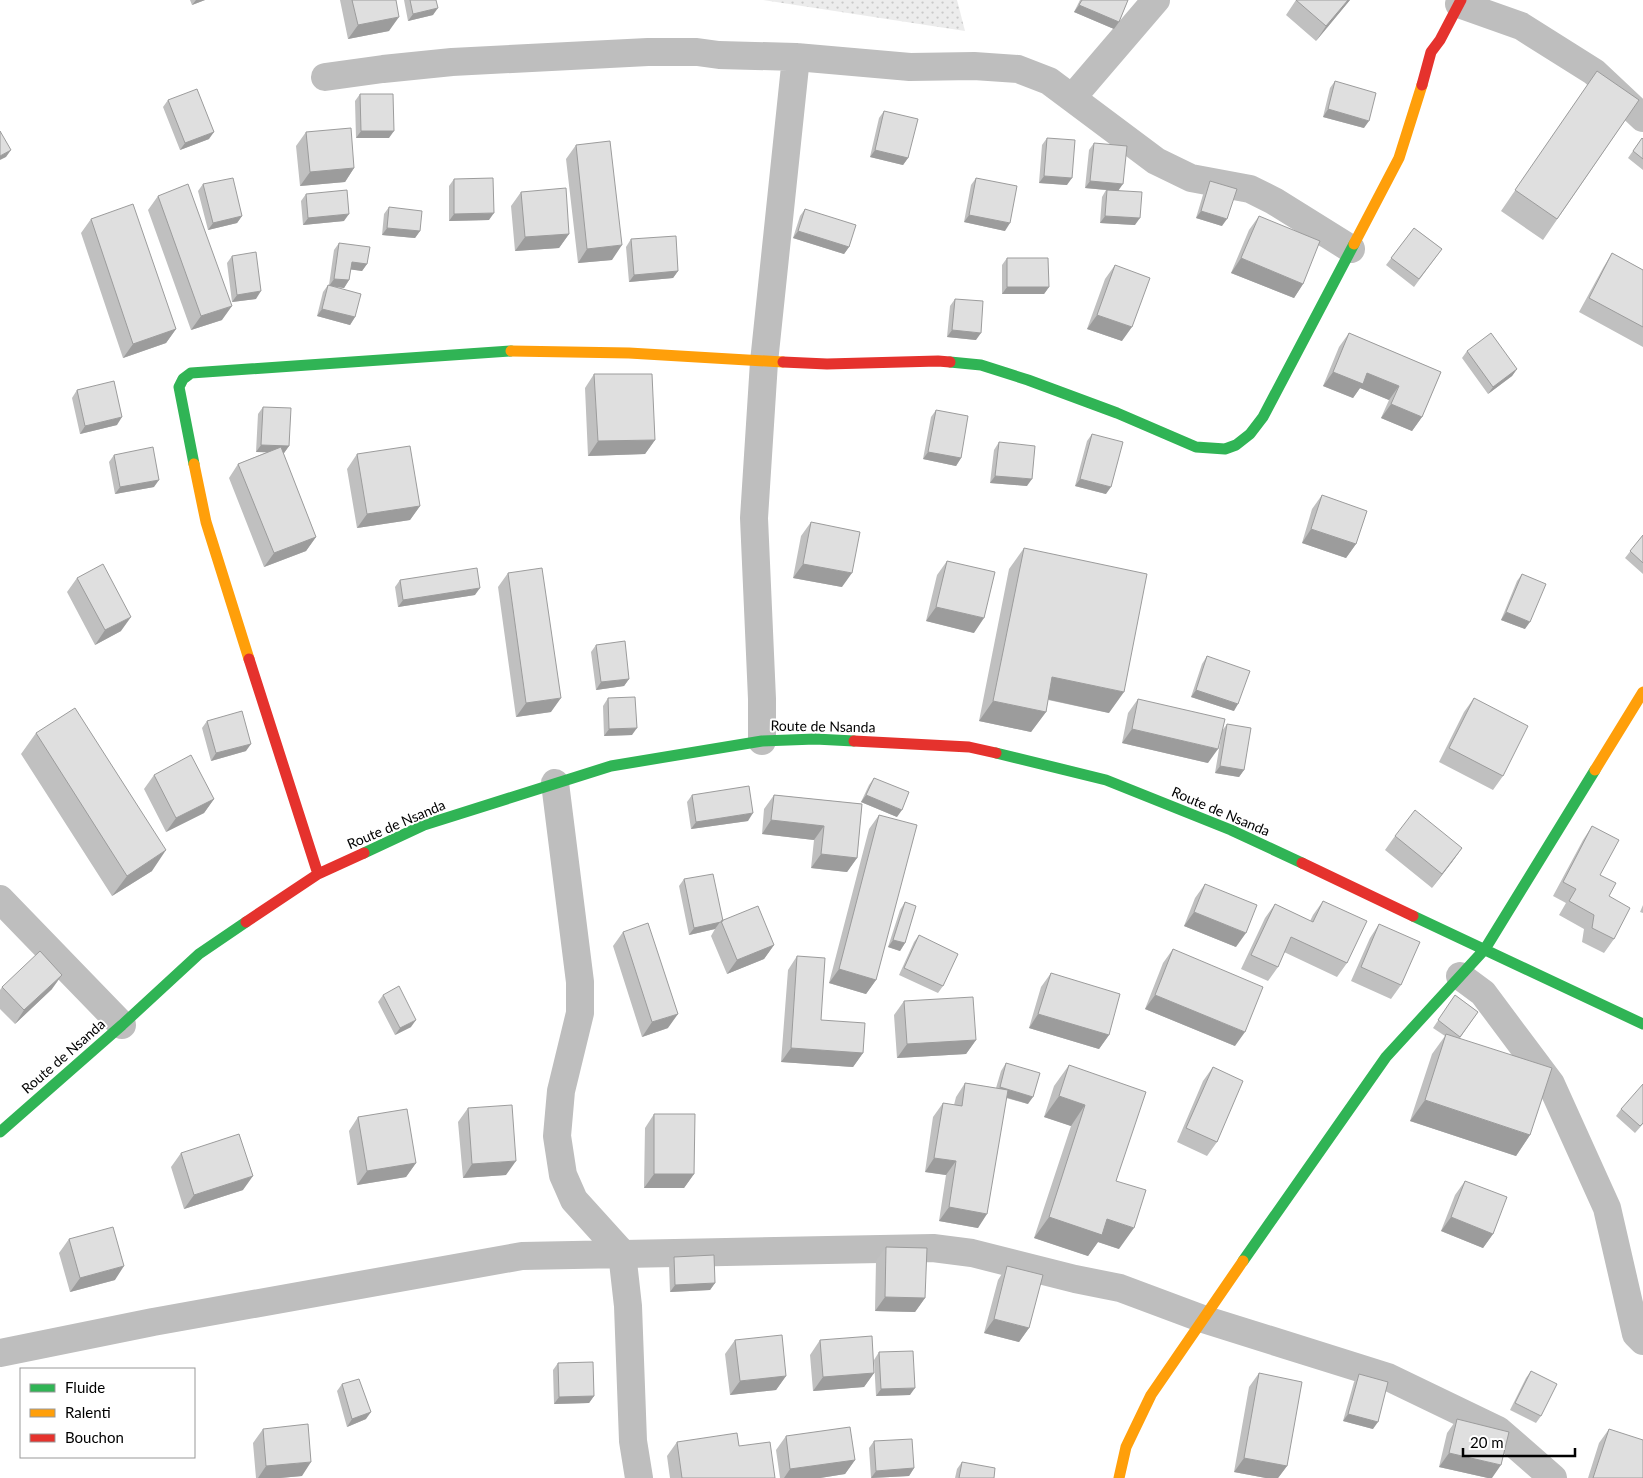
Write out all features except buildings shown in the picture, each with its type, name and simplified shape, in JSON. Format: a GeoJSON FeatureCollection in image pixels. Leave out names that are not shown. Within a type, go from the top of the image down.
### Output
{"type":"FeatureCollection","features":[{"type":"Feature","properties":{"kind":"street"},"geometry":{"type":"LineString","coordinates":[[1072,98],[1156,0]]}},
{"type":"Feature","properties":{"kind":"street"},"geometry":{"type":"LineString","coordinates":[[318,874],[206,522],[179,387],[180,381],[191,373],[514,351],[629,353],[827,364],[938,361],[981,365],[1117,413],[1196,447],[1225,449],[1236,445],[1250,434],[1262,417],[1399,158],[1431,52],[1440,40],[1460,2],[1521,26],[1594,72],[1643,118]]}},
{"type":"Feature","properties":{"kind":"street"},"geometry":{"type":"LineString","coordinates":[[326,77],[452,62],[648,52],[697,52],[719,55],[796,57],[910,67],[974,66],[1018,69],[1049,81],[1156,162],[1191,178],[1250,189],[1274,201],[1351,249]]}},
{"type":"Feature","properties":{"kind":"street"},"geometry":{"type":"LineString","coordinates":[[762,741],[762,699],[754,518],[764,362],[796,57]]}},
{"type":"Feature","properties":{"kind":"street"},"geometry":{"type":"LineString","coordinates":[[1119,1478],[1126,1447],[1151,1396],[1289,1193],[1386,1058],[1485,949],[1643,692]]}},
{"type":"Feature","properties":{"kind":"street","name":"Route de Nsanda"},"geometry":{"type":"LineString","coordinates":[[0,1132],[122,1025],[199,954],[318,874],[424,825],[611,766],[762,741],[815,739],[969,747],[1106,780],[1231,830],[1643,1024]]}},
{"type":"Feature","properties":{"kind":"street"},"geometry":{"type":"LineString","coordinates":[[555,783],[580,982],[580,1012],[561,1091],[557,1136],[563,1175],[574,1200],[622,1253],[628,1306],[633,1441],[639,1478]]}},
{"type":"Feature","properties":{"kind":"street"},"geometry":{"type":"LineString","coordinates":[[0,899],[122,1025]]}},
{"type":"Feature","properties":{"kind":"street"},"geometry":{"type":"LineString","coordinates":[[1460,976],[1483,993],[1551,1084],[1607,1208],[1636,1334],[1643,1341]]}},
{"type":"Feature","properties":{"kind":"street"},"geometry":{"type":"LineString","coordinates":[[0,1353],[153,1322],[522,1256],[933,1248],[972,1253],[1075,1280],[1120,1288],[1203,1319],[1388,1377],[1498,1430],[1553,1478]]}},
{"type":"Feature","properties":{"kind":"shaded area"},"geometry":{"type":"Polygon","coordinates":[[[763,0],[957,0],[965,31],[763,0]]]}},
{"type":"Feature","properties":{"kind":"traffic: fast"},"geometry":{"type":"LineString","coordinates":[[950,362],[981,365],[1028,380],[1117,413],[1196,447],[1225,449],[1236,445],[1250,434],[1263,417],[1354,244]]}},
{"type":"Feature","properties":{"kind":"traffic: fast"},"geometry":{"type":"LineString","coordinates":[[194,464],[179,387],[183,379],[191,373],[511,351]]}},
{"type":"Feature","properties":{"kind":"traffic: fast"},"geometry":{"type":"LineString","coordinates":[[364,853],[424,825],[611,766],[762,741],[815,739],[854,741]]}},
{"type":"Feature","properties":{"kind":"traffic: fast"},"geometry":{"type":"LineString","coordinates":[[996,753],[1106,780],[1231,830],[1302,863]]}},
{"type":"Feature","properties":{"kind":"traffic: fast"},"geometry":{"type":"LineString","coordinates":[[1243,1261],[1386,1057],[1485,949],[1595,770]]}},
{"type":"Feature","properties":{"kind":"traffic: fast"},"geometry":{"type":"LineString","coordinates":[[1413,916],[1643,1024]]}},
{"type":"Feature","properties":{"kind":"traffic: fast"},"geometry":{"type":"LineString","coordinates":[[0,1132],[122,1025],[199,954],[246,922]]}},
{"type":"Feature","properties":{"kind":"traffic: slow"},"geometry":{"type":"LineString","coordinates":[[1354,244],[1399,158],[1422,85]]}},
{"type":"Feature","properties":{"kind":"traffic: slow"},"geometry":{"type":"LineString","coordinates":[[511,351],[629,353],[783,362]]}},
{"type":"Feature","properties":{"kind":"traffic: slow"},"geometry":{"type":"LineString","coordinates":[[194,464],[206,522],[249,659]]}},
{"type":"Feature","properties":{"kind":"traffic: slow"},"geometry":{"type":"LineString","coordinates":[[1595,770],[1643,692]]}},
{"type":"Feature","properties":{"kind":"traffic: slow"},"geometry":{"type":"LineString","coordinates":[[1119,1478],[1126,1447],[1151,1395],[1243,1261]]}},
{"type":"Feature","properties":{"kind":"traffic: jam"},"geometry":{"type":"LineString","coordinates":[[1422,85],[1431,52],[1440,40],[1461,0]]}},
{"type":"Feature","properties":{"kind":"traffic: jam"},"geometry":{"type":"LineString","coordinates":[[783,362],[827,364],[950,362]]}},
{"type":"Feature","properties":{"kind":"traffic: jam"},"geometry":{"type":"LineString","coordinates":[[249,659],[318,874]]}},
{"type":"Feature","properties":{"kind":"traffic: jam"},"geometry":{"type":"LineString","coordinates":[[854,741],[969,747],[996,753]]}},
{"type":"Feature","properties":{"kind":"traffic: jam"},"geometry":{"type":"LineString","coordinates":[[246,922],[318,874],[364,853]]}},
{"type":"Feature","properties":{"kind":"traffic: jam"},"geometry":{"type":"LineString","coordinates":[[1302,863],[1413,916]]}}]}
